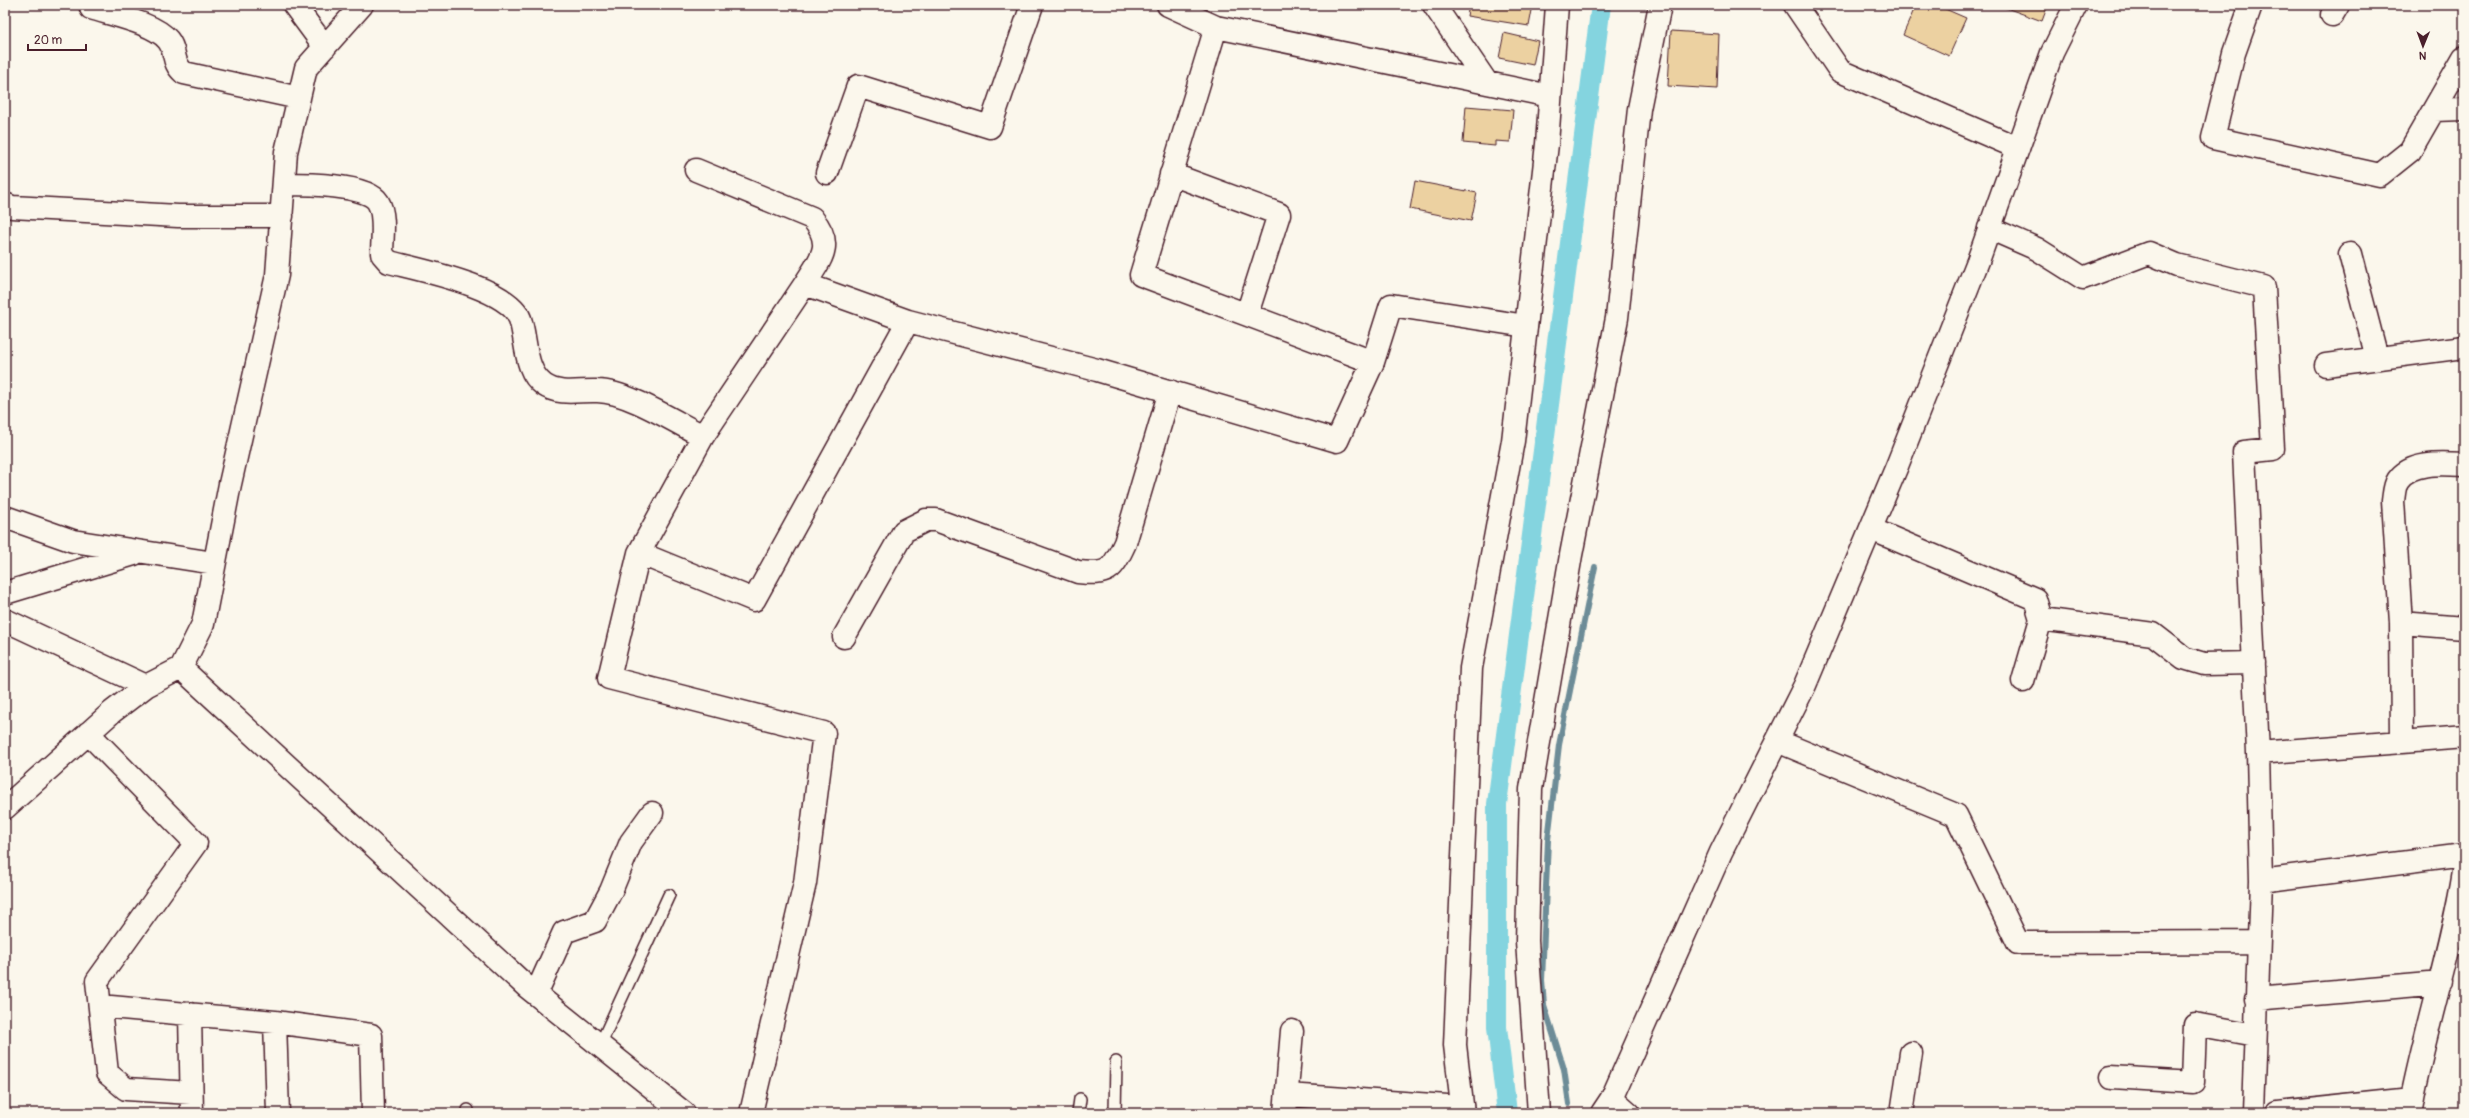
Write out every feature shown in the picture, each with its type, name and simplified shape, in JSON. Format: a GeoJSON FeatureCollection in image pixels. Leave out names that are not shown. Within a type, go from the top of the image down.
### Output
{"type":"FeatureCollection","features":[{"type":"Feature","properties":{"kind":"street"},"geometry":{"type":"LineString","coordinates":[[294,5],[325,47]]}},
{"type":"Feature","properties":{"kind":"street"},"geometry":{"type":"LineString","coordinates":[[5,808],[88,733],[146,686],[181,668],[202,624],[230,484],[277,276],[286,152],[306,68],[362,5]]}},
{"type":"Feature","properties":{"kind":"street"},"geometry":{"type":"LineString","coordinates":[[827,173],[858,86],[990,127],[1032,5]]}},
{"type":"Feature","properties":{"kind":"street"},"geometry":{"type":"LineString","coordinates":[[1168,5],[1216,27],[1550,96]]}},
{"type":"Feature","properties":{"kind":"street"},"geometry":{"type":"LineString","coordinates":[[1434,5],[1487,83]]}},
{"type":"Feature","properties":{"kind":"street"},"geometry":{"type":"LineString","coordinates":[[1292,1031],[1286,1104],[1463,1110],[1455,1045],[1471,668],[1513,441],[1550,96],[1557,5]]}},
{"type":"Feature","properties":{"kind":"street"},"geometry":{"type":"LineString","coordinates":[[1539,1113],[1527,940],[1531,789],[1571,554],[1617,318],[1639,109],[1660,5]]}},
{"type":"Feature","properties":{"kind":"street"},"geometry":{"type":"LineString","coordinates":[[1796,5],[1840,71],[2018,148]]}},
{"type":"Feature","properties":{"kind":"street"},"geometry":{"type":"LineString","coordinates":[[1629,1113],[1607,1105],[1721,852],[1805,685],[1871,529],[1989,228],[2052,53],[2076,5]]}},
{"type":"Feature","properties":{"kind":"street"},"geometry":{"type":"LineString","coordinates":[[2251,5],[2234,53],[2213,138],[2380,174],[2410,151],[2464,57]]}},
{"type":"Feature","properties":{"kind":"street"},"geometry":{"type":"LineString","coordinates":[[91,8],[157,30],[171,44],[176,66],[184,73],[299,98]]}},
{"type":"Feature","properties":{"kind":"street"},"geometry":{"type":"LineString","coordinates":[[1216,27],[1141,275],[1373,362]]}},
{"type":"Feature","properties":{"kind":"street"},"geometry":{"type":"LineString","coordinates":[[2434,110],[2464,109]]}},
{"type":"Feature","properties":{"kind":"street"},"geometry":{"type":"LineString","coordinates":[[696,170],[812,218],[823,230],[825,242],[821,258],[805,284],[703,436],[639,553],[609,678],[824,733],[805,883],[751,1113]]}},
{"type":"Feature","properties":{"kind":"street"},"geometry":{"type":"LineString","coordinates":[[1171,174],[1279,214],[1247,314]]}},
{"type":"Feature","properties":{"kind":"street"},"geometry":{"type":"LineString","coordinates":[[284,184],[312,184],[360,191],[372,196],[378,202],[381,210],[382,254],[384,258],[389,262],[470,283],[510,304],[520,319],[533,373],[536,379],[545,386],[566,392],[598,391],[622,396],[703,436]]}},
{"type":"Feature","properties":{"kind":"street"},"geometry":{"type":"LineString","coordinates":[[5,204],[12,207],[178,216],[282,216]]}},
{"type":"Feature","properties":{"kind":"street"},"geometry":{"type":"LineString","coordinates":[[1989,228],[2037,249],[2083,278],[2149,253],[2177,265],[2264,287],[2273,449],[2244,452],[2258,753],[2260,881],[2253,1113]]}},
{"type":"Feature","properties":{"kind":"street"},"geometry":{"type":"LineString","coordinates":[[2350,254],[2377,358]]}},
{"type":"Feature","properties":{"kind":"street"},"geometry":{"type":"LineString","coordinates":[[805,284],[908,321],[1097,370],[1337,441],[1373,362],[1391,305],[1526,326]]}},
{"type":"Feature","properties":{"kind":"street"},"geometry":{"type":"LineString","coordinates":[[639,553],[754,600],[908,321]]}},
{"type":"Feature","properties":{"kind":"street"},"geometry":{"type":"LineString","coordinates":[[2326,365],[2464,347]]}},
{"type":"Feature","properties":{"kind":"street"},"geometry":{"type":"LineString","coordinates":[[844,637],[904,531],[926,520],[936,520],[1078,572],[1098,574],[1109,570],[1117,562],[1126,543],[1170,391]]}},
{"type":"Feature","properties":{"kind":"street"},"geometry":{"type":"LineString","coordinates":[[2402,742],[2401,623],[2392,501],[2397,481],[2407,470],[2440,464],[2464,465]]}},
{"type":"Feature","properties":{"kind":"street"},"geometry":{"type":"LineString","coordinates":[[5,517],[73,541],[214,563]]}},
{"type":"Feature","properties":{"kind":"street"},"geometry":{"type":"LineString","coordinates":[[1871,529],[2035,599],[2041,619],[2023,681]]}},
{"type":"Feature","properties":{"kind":"street"},"geometry":{"type":"LineString","coordinates":[[5,593],[141,552]]}},
{"type":"Feature","properties":{"kind":"street"},"geometry":{"type":"LineString","coordinates":[[2041,619],[2153,634],[2184,658],[2204,664],[2254,663]]}},
{"type":"Feature","properties":{"kind":"street"},"geometry":{"type":"LineString","coordinates":[[5,620],[146,686]]}},
{"type":"Feature","properties":{"kind":"street"},"geometry":{"type":"LineString","coordinates":[[2401,623],[2464,628]]}},
{"type":"Feature","properties":{"kind":"street"},"geometry":{"type":"LineString","coordinates":[[181,668],[536,994],[684,1113]]}},
{"type":"Feature","properties":{"kind":"street"},"geometry":{"type":"LineString","coordinates":[[88,733],[196,842],[97,981],[107,1073],[126,1088],[192,1103],[190,1014]]}},
{"type":"Feature","properties":{"kind":"street"},"geometry":{"type":"LineString","coordinates":[[2258,753],[2464,737]]}},
{"type":"Feature","properties":{"kind":"street"},"geometry":{"type":"LineString","coordinates":[[1777,741],[1956,815],[1988,885],[2018,943],[2258,942]]}},
{"type":"Feature","properties":{"kind":"street"},"geometry":{"type":"LineString","coordinates":[[536,994],[564,932],[595,921],[611,891],[631,842],[652,813]]}},
{"type":"Feature","properties":{"kind":"street"},"geometry":{"type":"LineString","coordinates":[[2260,881],[2464,855]]}},
{"type":"Feature","properties":{"kind":"street"},"geometry":{"type":"LineString","coordinates":[[2278,1113],[2410,1106],[2441,983],[2464,871]]}},
{"type":"Feature","properties":{"kind":"street"},"geometry":{"type":"LineString","coordinates":[[2256,999],[2441,983]]}},
{"type":"Feature","properties":{"kind":"street"},"geometry":{"type":"LineString","coordinates":[[100,1006],[275,1022],[371,1035],[373,1113]]}},
{"type":"Feature","properties":{"kind":"street"},"geometry":{"type":"LineString","coordinates":[[275,1022],[278,1113]]}},
{"type":"Feature","properties":{"kind":"street"},"geometry":{"type":"LineString","coordinates":[[2111,1077],[2192,1082],[2195,1024],[2255,1035]]}},
{"type":"Feature","properties":{"kind":"street"},"geometry":{"type":"LineString","coordinates":[[1902,1113],[1911,1053]]}},
{"type":"Feature","properties":{"kind":"lane"},"geometry":{"type":"LineString","coordinates":[[600,1045],[668,895]]}},
{"type":"Feature","properties":{"kind":"lane"},"geometry":{"type":"LineString","coordinates":[[1115,1113],[1116,1062]]}},
{"type":"Feature","properties":{"kind":"lane"},"geometry":{"type":"LineString","coordinates":[[1078,1113],[1080,1099]]}},
{"type":"Feature","properties":{"kind":"building"},"geometry":{"type":"Polygon","coordinates":[[[1469,5],[1533,5],[1529,26],[1467,16],[1469,5]]]}},
{"type":"Feature","properties":{"kind":"building"},"geometry":{"type":"Polygon","coordinates":[[[1916,5],[1936,5],[1966,18],[1949,56],[1903,35],[1916,5]]]}},
{"type":"Feature","properties":{"kind":"building"},"geometry":{"type":"Polygon","coordinates":[[[1998,5],[2048,5],[2042,21],[1998,5]]]}},
{"type":"Feature","properties":{"kind":"building"},"geometry":{"type":"Polygon","coordinates":[[[1671,31],[1719,34],[1717,89],[1668,86],[1671,31]]]}},
{"type":"Feature","properties":{"kind":"building"},"geometry":{"type":"Polygon","coordinates":[[[1504,33],[1538,41],[1533,65],[1499,58],[1504,33]]]}},
{"type":"Feature","properties":{"kind":"building"},"geometry":{"type":"Polygon","coordinates":[[[1466,106],[1513,110],[1510,142],[1495,141],[1495,146],[1463,143],[1466,106]]]}},
{"type":"Feature","properties":{"kind":"building"},"geometry":{"type":"Polygon","coordinates":[[[1415,181],[1477,193],[1471,221],[1410,209],[1415,181]]]}},
{"type":"Feature","properties":{"kind":"waterway"},"geometry":{"type":"LineString","coordinates":[[1507,1113],[1497,1027],[1497,804],[1601,5]]}},
{"type":"Feature","properties":{"kind":"waterway"},"geometry":{"type":"LineString","coordinates":[[1569,1104],[1564,1069],[1544,1005],[1542,980],[1548,840],[1559,745],[1595,567]]}}]}
